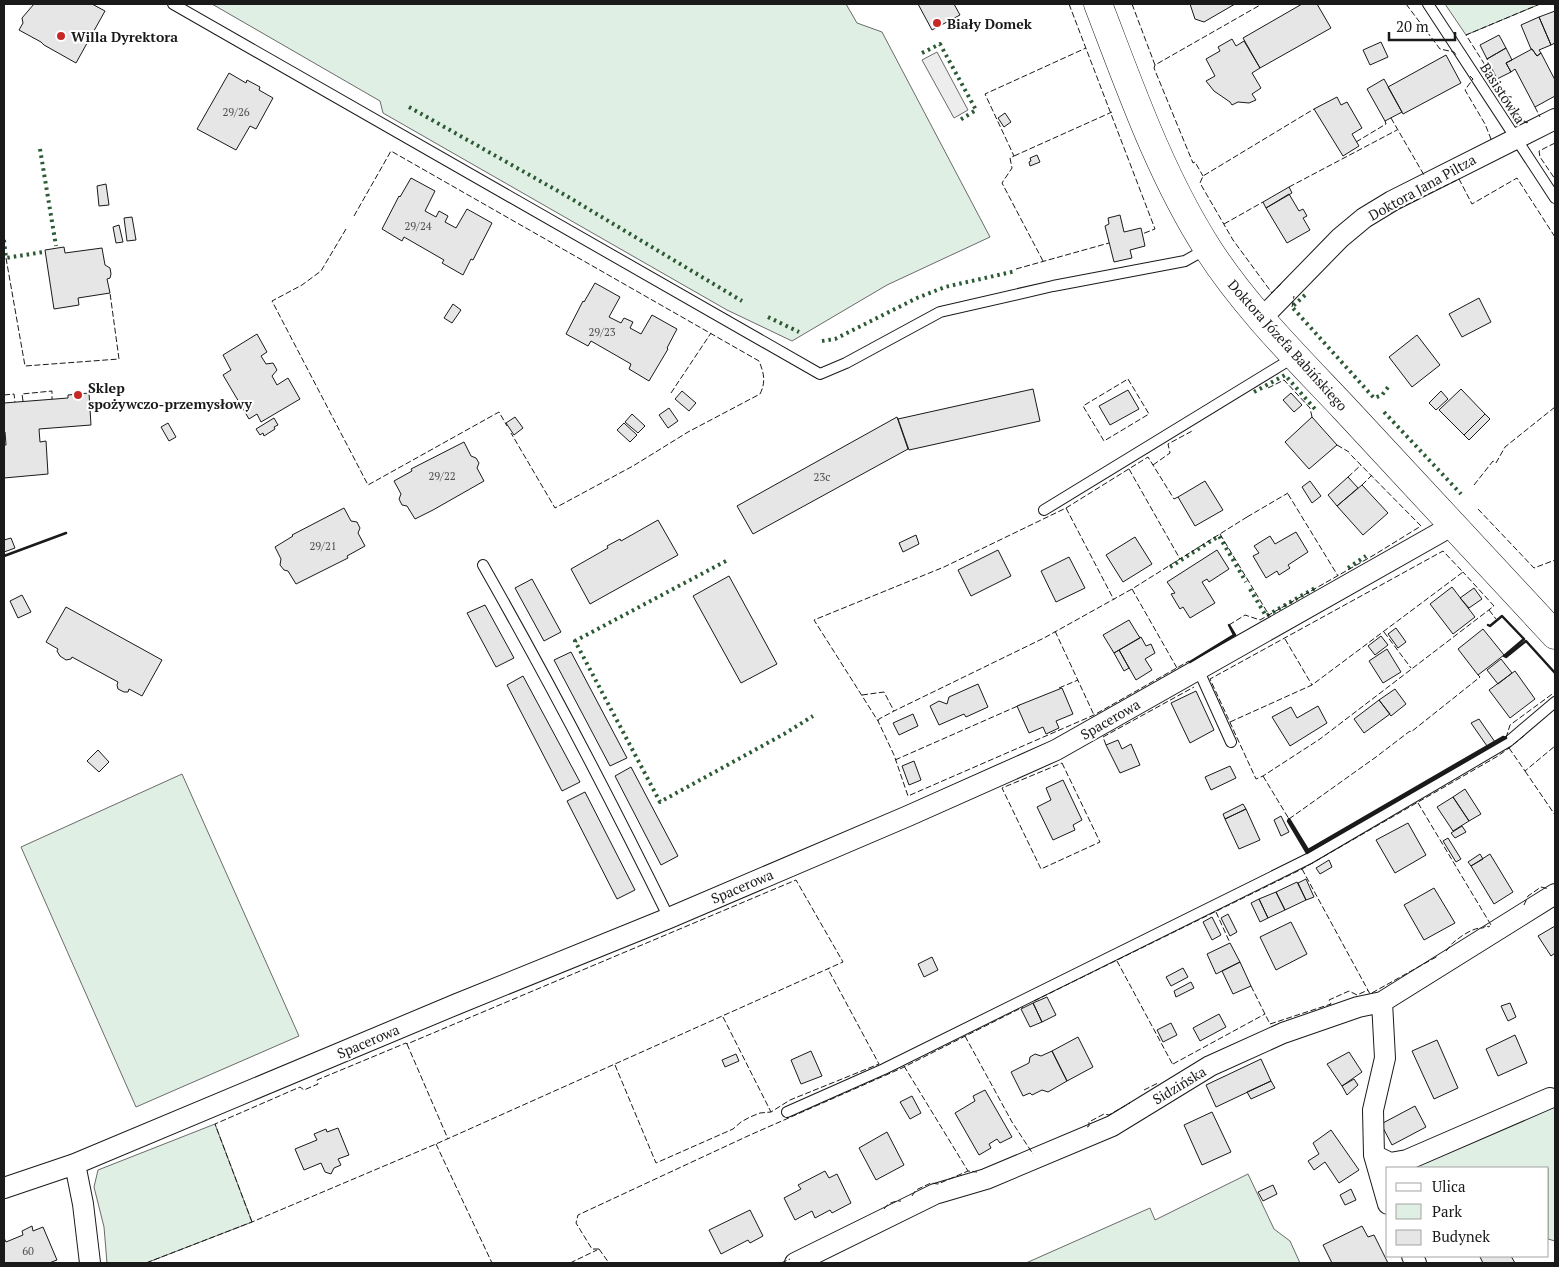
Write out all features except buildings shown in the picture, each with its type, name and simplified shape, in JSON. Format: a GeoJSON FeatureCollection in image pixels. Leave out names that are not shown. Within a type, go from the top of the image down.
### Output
{"type":"FeatureCollection","features":[{"type":"Feature","properties":{"kind":"street","name":"Doktora Józefa Babińskiego"},"geometry":{"type":"LineString","coordinates":[[1098,4],[1156,151],[1182,204],[1208,248],[1232,283],[1294,354],[1555,635]]}},
{"type":"Feature","properties":{"kind":"street","name":"Doktora Jana Piltza"},"geometry":{"type":"LineString","coordinates":[[1262,318],[1340,238],[1364,218],[1392,200],[1555,119]]}},
{"type":"Feature","properties":{"kind":"street","name":"Spacerowa"},"geometry":{"type":"LineString","coordinates":[[4,1188],[75,1164],[457,1004],[669,918],[908,816],[1056,750],[1441,532],[1450,523]]}},
{"type":"Feature","properties":{"kind":"street","name":"Sidzińska"},"geometry":{"type":"LineString","coordinates":[[796,1263],[935,1194],[986,1179],[1112,1126],[1210,1066],[1274,1038],[1358,1007],[1382,1002],[1555,894]]}},
{"type":"Feature","properties":{"kind":"street"},"geometry":{"type":"LineString","coordinates":[[1382,1002],[1384,1058],[1373,1110],[1374,1155],[1386,1197]]}},
{"type":"Feature","properties":{"kind":"street"},"geometry":{"type":"LineString","coordinates":[[1374,1155],[1390,1162],[1407,1160],[1550,1098]]}},
{"type":"Feature","properties":{"kind":"street"},"geometry":{"type":"LineString","coordinates":[[75,1164],[83,1204],[90,1263]]}},
{"type":"Feature","properties":{"kind":"lane"},"geometry":{"type":"LineString","coordinates":[[173,4],[820,374],[846,363],[940,312],[1053,286],[1185,261],[1208,248]]}},
{"type":"Feature","properties":{"kind":"lane","name":"Basistówka"},"geometry":{"type":"LineString","coordinates":[[1428,4],[1555,198]]}},
{"type":"Feature","properties":{"kind":"lane"},"geometry":{"type":"LineString","coordinates":[[1044,510],[1283,364],[1294,354]]}},
{"type":"Feature","properties":{"kind":"lane"},"geometry":{"type":"LineString","coordinates":[[483,565],[532,650],[669,918]]}},
{"type":"Feature","properties":{"kind":"lane"},"geometry":{"type":"LineString","coordinates":[[1198,669],[1231,742]]}},
{"type":"Feature","properties":{"kind":"lane"},"geometry":{"type":"LineString","coordinates":[[787,1112],[884,1069],[1310,858],[1510,741],[1555,702]]}},
{"type":"Feature","properties":{"kind":"green space"},"geometry":{"type":"Polygon","coordinates":[[[212,4],[846,4],[857,23],[882,32],[990,237],[887,285],[792,341],[727,310],[383,113],[380,101],[212,4]]]}},
{"type":"Feature","properties":{"kind":"green space"},"geometry":{"type":"Polygon","coordinates":[[[1445,4],[1540,4],[1466,35],[1445,4]]]}},
{"type":"Feature","properties":{"kind":"green space"},"geometry":{"type":"Polygon","coordinates":[[[182,774],[299,1036],[136,1107],[21,847],[182,774]]]}},
{"type":"Feature","properties":{"kind":"green space"},"geometry":{"type":"Polygon","coordinates":[[[1555,1102],[1555,1241],[1549,1239],[1549,1167],[1393,1167],[1555,1102]]]}},
{"type":"Feature","properties":{"kind":"green space"},"geometry":{"type":"Polygon","coordinates":[[[215,1124],[252,1222],[146,1263],[107,1263],[104,1227],[94,1187],[98,1170],[215,1124]]]}},
{"type":"Feature","properties":{"kind":"green space"},"geometry":{"type":"Polygon","coordinates":[[[1248,1174],[1274,1229],[1290,1241],[1300,1263],[1026,1263],[1150,1208],[1155,1220],[1248,1174]]]}},
{"type":"Feature","properties":{"kind":"shaded area"},"geometry":{"type":"Polygon","coordinates":[[[937,52],[968,110],[954,118],[922,60],[937,52]]]}},
{"type":"Feature","properties":{"kind":"hedge"},"geometry":{"type":"LineString","coordinates":[[922,53],[940,44],[976,110],[960,120]]}},
{"type":"Feature","properties":{"kind":"hedge"},"geometry":{"type":"LineString","coordinates":[[409,107],[565,195],[742,301]]}},
{"type":"Feature","properties":{"kind":"hedge"},"geometry":{"type":"LineString","coordinates":[[40,149],[56,246]]}},
{"type":"Feature","properties":{"kind":"hedge"},"geometry":{"type":"LineString","coordinates":[[4,240],[6,258],[43,252]]}},
{"type":"Feature","properties":{"kind":"hedge"},"geometry":{"type":"LineString","coordinates":[[822,341],[835,339],[917,298],[945,287],[1016,271]]}},
{"type":"Feature","properties":{"kind":"hedge"},"geometry":{"type":"LineString","coordinates":[[1305,295],[1292,307],[1374,398],[1382,395],[1389,386]]}},
{"type":"Feature","properties":{"kind":"hedge"},"geometry":{"type":"LineString","coordinates":[[768,317],[799,332]]}},
{"type":"Feature","properties":{"kind":"hedge"},"geometry":{"type":"LineString","coordinates":[[1254,392],[1285,375],[1315,409]]}},
{"type":"Feature","properties":{"kind":"hedge"},"geometry":{"type":"LineString","coordinates":[[1384,412],[1461,494]]}},
{"type":"Feature","properties":{"kind":"hedge"},"geometry":{"type":"LineString","coordinates":[[1170,567],[1219,536],[1246,582]]}},
{"type":"Feature","properties":{"kind":"hedge"},"geometry":{"type":"LineString","coordinates":[[1348,568],[1366,556]]}},
{"type":"Feature","properties":{"kind":"hedge"},"geometry":{"type":"LineString","coordinates":[[726,561],[575,641],[660,802],[813,716]]}},
{"type":"Feature","properties":{"kind":"hedge"},"geometry":{"type":"LineString","coordinates":[[1250,589],[1266,616],[1315,588]]}},
{"type":"Feature","properties":{"kind":"fence"},"geometry":{"type":"LineString","coordinates":[[1069,4],[1155,229],[1142,234]]}},
{"type":"Feature","properties":{"kind":"fence"},"geometry":{"type":"LineString","coordinates":[[1132,4],[1155,65],[1262,4]]}},
{"type":"Feature","properties":{"kind":"fence"},"geometry":{"type":"LineString","coordinates":[[1406,4],[1440,49],[1454,52],[1456,55]]}},
{"type":"Feature","properties":{"kind":"fence"},"geometry":{"type":"LineString","coordinates":[[1528,122],[1521,122],[1466,35],[1540,4]]}},
{"type":"Feature","properties":{"kind":"fence"},"geometry":{"type":"LineString","coordinates":[[1043,261],[1002,183],[1012,168],[1010,158],[1014,156],[985,94],[1086,48]]}},
{"type":"Feature","properties":{"kind":"fence"},"geometry":{"type":"LineString","coordinates":[[1155,65],[1154,68],[1193,163],[1195,162],[1203,176]]}},
{"type":"Feature","properties":{"kind":"fence"},"geometry":{"type":"LineString","coordinates":[[1470,76],[1473,79],[1465,90],[1485,124],[1491,139],[1489,140]]}},
{"type":"Feature","properties":{"kind":"fence"},"geometry":{"type":"LineString","coordinates":[[1535,107],[1540,117]]}},
{"type":"Feature","properties":{"kind":"fence"},"geometry":{"type":"LineString","coordinates":[[1281,284],[1272,293],[1233,240],[1200,183],[1203,176],[1314,109]]}},
{"type":"Feature","properties":{"kind":"fence"},"geometry":{"type":"LineString","coordinates":[[1014,156],[1112,112]]}},
{"type":"Feature","properties":{"kind":"fence"},"geometry":{"type":"LineString","coordinates":[[1391,118],[1424,175]]}},
{"type":"Feature","properties":{"kind":"fence"},"geometry":{"type":"LineString","coordinates":[[1356,142],[1386,124],[1385,121]]}},
{"type":"Feature","properties":{"kind":"fence"},"geometry":{"type":"LineString","coordinates":[[1289,187],[1397,130]]}},
{"type":"Feature","properties":{"kind":"fence"},"geometry":{"type":"LineString","coordinates":[[1555,143],[1539,151],[1540,157],[1555,179]]}},
{"type":"Feature","properties":{"kind":"fence"},"geometry":{"type":"LineString","coordinates":[[354,216],[391,151],[759,361],[763,374],[764,381],[760,394],[688,432],[633,466],[555,508],[511,433]]}},
{"type":"Feature","properties":{"kind":"fence"},"geometry":{"type":"LineString","coordinates":[[1390,213],[1459,179],[1472,204],[1517,178],[1555,237]]}},
{"type":"Feature","properties":{"kind":"fence"},"geometry":{"type":"LineString","coordinates":[[1224,224],[1263,202]]}},
{"type":"Feature","properties":{"kind":"fence"},"geometry":{"type":"LineString","coordinates":[[346,229],[321,271],[302,285],[272,301],[368,485],[499,412],[507,426]]}},
{"type":"Feature","properties":{"kind":"fence"},"geometry":{"type":"LineString","coordinates":[[1016,269],[1109,243]]}},
{"type":"Feature","properties":{"kind":"fence"},"geometry":{"type":"LineString","coordinates":[[6,258],[25,366],[119,359],[110,293]]}},
{"type":"Feature","properties":{"kind":"fence"},"geometry":{"type":"LineString","coordinates":[[1292,307],[1294,296]]}},
{"type":"Feature","properties":{"kind":"fence"},"geometry":{"type":"LineString","coordinates":[[671,393],[711,333]]}},
{"type":"Feature","properties":{"kind":"fence"},"geometry":{"type":"LineString","coordinates":[[1128,379],[1149,414],[1104,441],[1083,406],[1128,379]]}},
{"type":"Feature","properties":{"kind":"fence"},"geometry":{"type":"LineString","coordinates":[[1268,388],[1284,380],[1310,408],[1312,417]]}},
{"type":"Feature","properties":{"kind":"fence"},"geometry":{"type":"LineString","coordinates":[[89,393],[123,389]]}},
{"type":"Feature","properties":{"kind":"fence"},"geometry":{"type":"LineString","coordinates":[[23,401],[22,394],[52,391],[52,399]]}},
{"type":"Feature","properties":{"kind":"fence"},"geometry":{"type":"LineString","coordinates":[[4,395],[14,394],[15,402]]}},
{"type":"Feature","properties":{"kind":"fence"},"geometry":{"type":"LineString","coordinates":[[1474,485],[1493,461],[1496,463],[1505,447],[1555,407]]}},
{"type":"Feature","properties":{"kind":"fence"},"geometry":{"type":"LineString","coordinates":[[1153,465],[1170,453],[1168,444],[1194,430]]}},
{"type":"Feature","properties":{"kind":"fence"},"geometry":{"type":"LineString","coordinates":[[1337,445],[1349,452]]}},
{"type":"Feature","properties":{"kind":"fence"},"geometry":{"type":"LineString","coordinates":[[1229,625],[1245,615],[1260,620],[1421,526],[1349,453]]}},
{"type":"Feature","properties":{"kind":"fence"},"geometry":{"type":"LineString","coordinates":[[1178,497],[1174,499],[1148,457],[1066,508],[944,567],[814,620],[878,721],[894,755],[908,796],[1094,715],[1189,661]]}},
{"type":"Feature","properties":{"kind":"fence"},"geometry":{"type":"LineString","coordinates":[[1348,477],[1361,465]]}},
{"type":"Feature","properties":{"kind":"fence"},"geometry":{"type":"LineString","coordinates":[[1129,469],[1180,559]]}},
{"type":"Feature","properties":{"kind":"fence"},"geometry":{"type":"LineString","coordinates":[[1362,485],[1372,475]]}},
{"type":"Feature","properties":{"kind":"fence"},"geometry":{"type":"LineString","coordinates":[[1247,517],[1288,493]]}},
{"type":"Feature","properties":{"kind":"fence"},"geometry":{"type":"LineString","coordinates":[[1288,494],[1338,576]]}},
{"type":"Feature","properties":{"kind":"fence"},"geometry":{"type":"LineString","coordinates":[[1066,508],[1114,600]]}},
{"type":"Feature","properties":{"kind":"fence"},"geometry":{"type":"LineString","coordinates":[[1478,509],[1534,568],[1555,560]]}},
{"type":"Feature","properties":{"kind":"fence"},"geometry":{"type":"LineString","coordinates":[[1177,668],[1132,589],[1247,517]]}},
{"type":"Feature","properties":{"kind":"fence"},"geometry":{"type":"LineString","coordinates":[[1220,534],[1269,615]]}},
{"type":"Feature","properties":{"kind":"fence"},"geometry":{"type":"LineString","coordinates":[[1230,722],[1312,685],[1463,572],[1443,551],[1210,679],[1256,779],[1263,776],[1320,739],[1494,606],[1463,572]]}},
{"type":"Feature","properties":{"kind":"fence"},"geometry":{"type":"LineString","coordinates":[[878,721],[894,711],[1044,638],[1132,589]]}},
{"type":"Feature","properties":{"kind":"fence"},"geometry":{"type":"LineString","coordinates":[[1489,610],[1496,619]]}},
{"type":"Feature","properties":{"kind":"fence"},"geometry":{"type":"LineString","coordinates":[[1055,631],[1094,715]]}},
{"type":"Feature","properties":{"kind":"fence"},"geometry":{"type":"LineString","coordinates":[[1384,632],[1411,668]]}},
{"type":"Feature","properties":{"kind":"fence"},"geometry":{"type":"LineString","coordinates":[[1285,639],[1312,685]]}},
{"type":"Feature","properties":{"kind":"fence"},"geometry":{"type":"LineString","coordinates":[[1289,819],[1411,732],[1480,677],[1478,675]]}},
{"type":"Feature","properties":{"kind":"fence"},"geometry":{"type":"LineString","coordinates":[[1059,688],[1078,680]]}},
{"type":"Feature","properties":{"kind":"fence"},"geometry":{"type":"LineString","coordinates":[[1106,745],[1103,737],[1194,687]]}},
{"type":"Feature","properties":{"kind":"fence"},"geometry":{"type":"LineString","coordinates":[[862,695],[884,692],[894,711]]}},
{"type":"Feature","properties":{"kind":"fence"},"geometry":{"type":"LineString","coordinates":[[1506,738],[1510,725],[1555,692]]}},
{"type":"Feature","properties":{"kind":"fence"},"geometry":{"type":"LineString","coordinates":[[895,760],[1020,705]]}},
{"type":"Feature","properties":{"kind":"fence"},"geometry":{"type":"LineString","coordinates":[[1034,1001],[1302,869],[1498,756],[1525,735]]}},
{"type":"Feature","properties":{"kind":"fence"},"geometry":{"type":"LineString","coordinates":[[1509,748],[1525,771],[1555,746]]}},
{"type":"Feature","properties":{"kind":"fence"},"geometry":{"type":"LineString","coordinates":[[1062,763],[1100,842],[1041,869],[1002,788],[1062,763]]}},
{"type":"Feature","properties":{"kind":"fence"},"geometry":{"type":"LineString","coordinates":[[1525,771],[1555,815]]}},
{"type":"Feature","properties":{"kind":"fence"},"geometry":{"type":"LineString","coordinates":[[1263,776],[1289,819]]}},
{"type":"Feature","properties":{"kind":"fence"},"geometry":{"type":"LineString","coordinates":[[1418,803],[1491,925]]}},
{"type":"Feature","properties":{"kind":"fence"},"geometry":{"type":"LineString","coordinates":[[1302,869],[1370,994],[1438,956]]}},
{"type":"Feature","properties":{"kind":"fence"},"geometry":{"type":"LineString","coordinates":[[146,1263],[252,1222],[436,1144],[843,962],[796,880],[317,1080],[318,1084],[304,1090],[300,1087],[215,1124],[252,1222]]}},
{"type":"Feature","properties":{"kind":"fence"},"geometry":{"type":"LineString","coordinates":[[1524,905],[1528,896],[1541,887],[1549,889]]}},
{"type":"Feature","properties":{"kind":"fence"},"geometry":{"type":"LineString","coordinates":[[1216,912],[1230,943]]}},
{"type":"Feature","properties":{"kind":"fence"},"geometry":{"type":"LineString","coordinates":[[1446,951],[1468,932],[1487,925],[1488,927],[1490,926]]}},
{"type":"Feature","properties":{"kind":"fence"},"geometry":{"type":"LineString","coordinates":[[1117,961],[1173,1065]]}},
{"type":"Feature","properties":{"kind":"fence"},"geometry":{"type":"LineString","coordinates":[[615,1065],[656,1163],[733,1129],[750,1117],[760,1113],[771,1112],[790,1100],[879,1064],[828,969]]}},
{"type":"Feature","properties":{"kind":"fence"},"geometry":{"type":"LineString","coordinates":[[1251,986],[1270,1024],[1331,1004],[1329,1000],[1349,991],[1357,995],[1368,990]]}},
{"type":"Feature","properties":{"kind":"fence"},"geometry":{"type":"LineString","coordinates":[[599,1249],[592,1249],[576,1223],[578,1215],[750,1135],[902,1068],[1023,1007]]}},
{"type":"Feature","properties":{"kind":"fence"},"geometry":{"type":"LineString","coordinates":[[1173,1064],[1265,1014]]}},
{"type":"Feature","properties":{"kind":"fence"},"geometry":{"type":"LineString","coordinates":[[723,1017],[771,1112]]}},
{"type":"Feature","properties":{"kind":"fence"},"geometry":{"type":"LineString","coordinates":[[965,1036],[1012,1122],[1033,1154]]}},
{"type":"Feature","properties":{"kind":"fence"},"geometry":{"type":"LineString","coordinates":[[407,1044],[448,1139]]}},
{"type":"Feature","properties":{"kind":"fence"},"geometry":{"type":"LineString","coordinates":[[904,1066],[968,1171]]}},
{"type":"Feature","properties":{"kind":"fence"},"geometry":{"type":"LineString","coordinates":[[1144,1090],[1158,1083]]}},
{"type":"Feature","properties":{"kind":"fence"},"geometry":{"type":"LineString","coordinates":[[1087,1127],[1089,1122],[1104,1114],[1109,1115],[1130,1103]]}},
{"type":"Feature","properties":{"kind":"fence"},"geometry":{"type":"LineString","coordinates":[[436,1144],[492,1263]]}},
{"type":"Feature","properties":{"kind":"fence"},"geometry":{"type":"LineString","coordinates":[[912,1196],[916,1190],[931,1183],[938,1184],[968,1171],[977,1172]]}},
{"type":"Feature","properties":{"kind":"fence"},"geometry":{"type":"LineString","coordinates":[[884,1209],[891,1203],[901,1201]]}},
{"type":"Feature","properties":{"kind":"fence"},"geometry":{"type":"LineString","coordinates":[[599,1249],[609,1263]]}},
{"type":"Feature","properties":{"kind":"fence"},"geometry":{"type":"LineString","coordinates":[[570,1263],[597,1250]]}},
{"type":"Feature","properties":{"kind":"fence"},"geometry":{"type":"LineString","coordinates":[[781,1263],[790,1259]]}},
{"type":"Feature","properties":{"kind":"wall"},"geometry":{"type":"LineString","coordinates":[[4,556],[66,533]]}},
{"type":"Feature","properties":{"kind":"wall"},"geometry":{"type":"LineString","coordinates":[[1488,625],[1490,626],[1502,616],[1524,639],[1504,656],[1506,657],[1526,641],[1555,673]]}},
{"type":"Feature","properties":{"kind":"wall"},"geometry":{"type":"LineString","coordinates":[[1229,625],[1235,635],[1190,662],[1234,635],[1229,625]]}},
{"type":"Feature","properties":{"kind":"wall"},"geometry":{"type":"LineString","coordinates":[[1503,737],[1506,738],[1307,853],[1288,821],[1289,819],[1308,850],[1503,737]]}},
{"type":"Feature","properties":{"kind":"place","name":"Biały Domek"},"geometry":{"type":"Point","coordinates":[937,23]}},
{"type":"Feature","properties":{"kind":"place","name":"Willa Dyrektora"},"geometry":{"type":"Point","coordinates":[61,36]}},
{"type":"Feature","properties":{"kind":"place","name":"Sklep spożywczo-przemysłowy"},"geometry":{"type":"Point","coordinates":[78,395]}}]}
